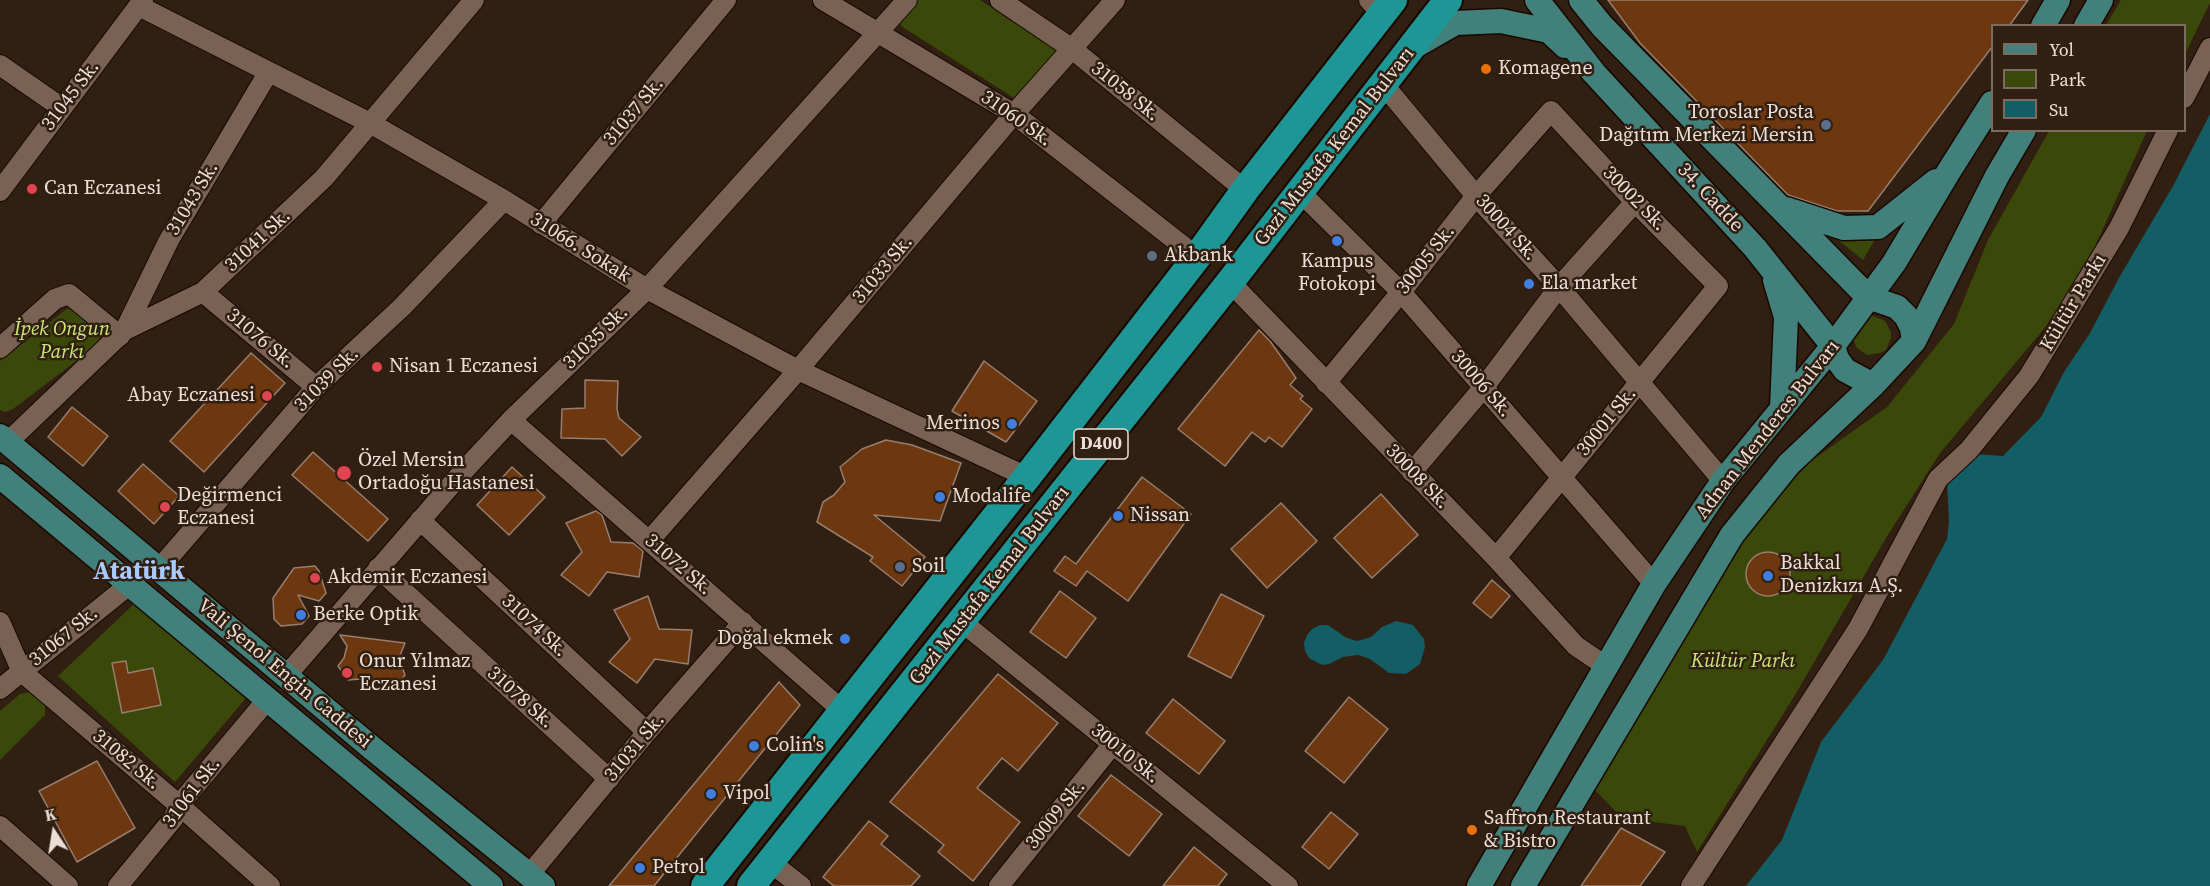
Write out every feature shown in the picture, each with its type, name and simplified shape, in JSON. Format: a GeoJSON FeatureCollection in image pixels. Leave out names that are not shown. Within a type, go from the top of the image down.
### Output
{"type":"FeatureCollection","features":[{"type":"Feature","properties":{"kind":"highway","name":"Gazi Mustafa Kemal Bulvarı"},"geometry":{"type":"LineString","coordinates":[[751,886],[1230,282],[1448,0]]}},
{"type":"Feature","properties":{"kind":"highway","name":"Gazi Mustafa Kemal Bulvarı"},"geometry":{"type":"LineString","coordinates":[[705,886],[1197,257],[1386,3]]}},
{"type":"Feature","properties":{"kind":"main road","name":"34. Cadde"},"geometry":{"type":"LineString","coordinates":[[1537,0],[1594,73],[1755,248],[1833,346]]}},
{"type":"Feature","properties":{"kind":"main road"},"geometry":{"type":"LineString","coordinates":[[1581,0],[1602,26],[1868,297],[1885,301],[1901,311],[1912,328],[1914,341]]}},
{"type":"Feature","properties":{"kind":"main road"},"geometry":{"type":"LineString","coordinates":[[1592,0],[1602,26]]}},
{"type":"Feature","properties":{"kind":"main road"},"geometry":{"type":"LineString","coordinates":[[2044,24],[2058,0]]}},
{"type":"Feature","properties":{"kind":"main road"},"geometry":{"type":"LineString","coordinates":[[2087,24],[2101,0]]}},
{"type":"Feature","properties":{"kind":"main road"},"geometry":{"type":"LineString","coordinates":[[1410,49],[1455,23],[1501,21],[1549,32],[1594,73]]}},
{"type":"Feature","properties":{"kind":"main road","name":"Adnan Menderes Bulvarı"},"geometry":{"type":"LineString","coordinates":[[1479,886],[1654,584],[1723,481],[1833,346],[1894,263],[1991,105]]}},
{"type":"Feature","properties":{"kind":"main road","name":"Adnan Menderes Bulvarı"},"geometry":{"type":"LineString","coordinates":[[1523,886],[1732,535],[1789,464],[1873,385],[1914,341],[1997,176],[2023,132]]}},
{"type":"Feature","properties":{"kind":"main road"},"geometry":{"type":"LineString","coordinates":[[1781,207],[1844,228],[1878,227],[1949,171]]}},
{"type":"Feature","properties":{"kind":"main road"},"geometry":{"type":"LineString","coordinates":[[1755,248],[1776,282],[1786,317],[1782,408]]}},
{"type":"Feature","properties":{"kind":"main road"},"geometry":{"type":"LineString","coordinates":[[1833,346],[1837,358],[1845,369],[1873,385]]}},
{"type":"Feature","properties":{"kind":"main road","name":"Vali Şenol Engin Caddesi"},"geometry":{"type":"LineString","coordinates":[[4,439],[286,676],[536,880]]}},
{"type":"Feature","properties":{"kind":"main road","name":"Vali Şenol Engin Caddesi"},"geometry":{"type":"LineString","coordinates":[[0,476],[491,886]]}},
{"type":"Feature","properties":{"kind":"street","name":"31041 Sk."},"geometry":{"type":"LineString","coordinates":[[4,439],[123,333],[203,291],[324,178],[474,0]]}},
{"type":"Feature","properties":{"kind":"street","name":"31037 Sk."},"geometry":{"type":"LineString","coordinates":[[541,224],[726,0]]}},
{"type":"Feature","properties":{"kind":"street","name":"31060 Sk."},"geometry":{"type":"LineString","coordinates":[[823,0],[1014,114],[1197,257]]}},
{"type":"Feature","properties":{"kind":"street","name":"31035 Sk."},"geometry":{"type":"LineString","coordinates":[[286,676],[420,520],[511,420],[647,290],[907,0]]}},
{"type":"Feature","properties":{"kind":"street","name":"31058 Sk."},"geometry":{"type":"LineString","coordinates":[[1000,0],[1071,48],[1245,190]]}},
{"type":"Feature","properties":{"kind":"street","name":"31033 Sk."},"geometry":{"type":"LineString","coordinates":[[650,540],[798,370],[1014,114],[1115,0]]}},
{"type":"Feature","properties":{"kind":"street","name":"31066. Sokak"},"geometry":{"type":"LineString","coordinates":[[141,3],[268,73],[370,123],[504,200],[647,290],[798,370],[1027,477]]}},
{"type":"Feature","properties":{"kind":"street","name":"31045 Sk."},"geometry":{"type":"LineString","coordinates":[[0,191],[141,3]]}},
{"type":"Feature","properties":{"kind":"street"},"geometry":{"type":"LineString","coordinates":[[2186,94],[2210,48]]}},
{"type":"Feature","properties":{"kind":"street"},"geometry":{"type":"LineString","coordinates":[[0,65],[62,108]]}},
{"type":"Feature","properties":{"kind":"street","name":"31043 Sk."},"geometry":{"type":"LineString","coordinates":[[123,333],[169,240],[268,73]]}},
{"type":"Feature","properties":{"kind":"street","name":"30004 Sk."},"geometry":{"type":"LineString","coordinates":[[1383,84],[1476,196],[1559,287],[1723,481]]}},
{"type":"Feature","properties":{"kind":"street","name":"30005 Sk."},"geometry":{"type":"LineString","coordinates":[[1326,383],[1476,196],[1551,111]]}},
{"type":"Feature","properties":{"kind":"street","name":"30002 Sk."},"geometry":{"type":"LineString","coordinates":[[1551,111],[1635,202],[1718,286]]}},
{"type":"Feature","properties":{"kind":"street","name":"Kültür Parkı"},"geometry":{"type":"LineString","coordinates":[[1691,886],[1858,629],[1938,479],[1969,450],[2030,376],[2119,228],[2167,132]]}},
{"type":"Feature","properties":{"kind":"street","name":"30006 Sk."},"geometry":{"type":"LineString","coordinates":[[1300,192],[1401,292],[1654,584]]}},
{"type":"Feature","properties":{"kind":"street","name":"31039 Sk."},"geometry":{"type":"LineString","coordinates":[[159,569],[316,387],[402,307],[504,200]]}},
{"type":"Feature","properties":{"kind":"street"},"geometry":{"type":"LineString","coordinates":[[1412,472],[1484,387],[1559,287],[1635,202]]}},
{"type":"Feature","properties":{"kind":"street","name":"30008 Sk."},"geometry":{"type":"LineString","coordinates":[[1230,282],[1496,558],[1576,646],[1607,667]]}},
{"type":"Feature","properties":{"kind":"street","name":"30001 Sk."},"geometry":{"type":"LineString","coordinates":[[1496,558],[1718,286]]}},
{"type":"Feature","properties":{"kind":"street","name":"31076 Sk."},"geometry":{"type":"LineString","coordinates":[[203,291],[316,387]]}},
{"type":"Feature","properties":{"kind":"street"},"geometry":{"type":"LineString","coordinates":[[0,348],[55,299],[69,294],[123,333]]}},
{"type":"Feature","properties":{"kind":"street","name":"31072 Sk."},"geometry":{"type":"LineString","coordinates":[[511,420],[843,711]]}},
{"type":"Feature","properties":{"kind":"street","name":"31074 Sk."},"geometry":{"type":"LineString","coordinates":[[420,520],[647,732]]}},
{"type":"Feature","properties":{"kind":"street","name":"31078 Sk."},"geometry":{"type":"LineString","coordinates":[[378,568],[609,779]]}},
{"type":"Feature","properties":{"kind":"street","name":"31067 Sk."},"geometry":{"type":"LineString","coordinates":[[0,689],[129,585]]}},
{"type":"Feature","properties":{"kind":"street","name":"31082 Sk."},"geometry":{"type":"LineString","coordinates":[[0,622],[22,672],[179,805],[270,886]]}},
{"type":"Feature","properties":{"kind":"street","name":"31031 Sk."},"geometry":{"type":"LineString","coordinates":[[536,880],[609,779],[743,622]]}},
{"type":"Feature","properties":{"kind":"street","name":"30010 Sk."},"geometry":{"type":"LineString","coordinates":[[962,622],[1113,744],[1265,879],[1288,886]]}},
{"type":"Feature","properties":{"kind":"street","name":"31061 Sk."},"geometry":{"type":"LineString","coordinates":[[123,884],[173,819],[179,805],[267,700]]}},
{"type":"Feature","properties":{"kind":"street","name":"30009 Sk."},"geometry":{"type":"LineString","coordinates":[[999,886],[1113,744]]}},
{"type":"Feature","properties":{"kind":"street"},"geometry":{"type":"LineString","coordinates":[[0,826],[68,886]]}},
{"type":"Feature","properties":{"kind":"street"},"geometry":{"type":"LineString","coordinates":[[770,862],[801,886]]}},
{"type":"Feature","properties":{"kind":"green space"},"geometry":{"type":"Polygon","coordinates":[[[917,0],[980,0],[1058,52],[1023,95],[1014,98],[901,26],[900,20],[917,0]]]}},
{"type":"Feature","properties":{"kind":"green space"},"geometry":{"type":"Polygon","coordinates":[[[2121,0],[2210,0],[2186,52],[2186,24],[2107,24],[2121,0]]]}},
{"type":"Feature","properties":{"kind":"green space","name":"Kültür Parkı"},"geometry":{"type":"Polygon","coordinates":[[[2048,132],[2147,132],[2074,293],[1940,453],[1886,538],[1795,695],[1697,852],[1685,826],[1622,818],[1595,790],[1745,535],[1808,463],[1887,407],[1954,324],[1988,240],[2048,132]]]}},
{"type":"Feature","properties":{"kind":"green space"},"geometry":{"type":"Polygon","coordinates":[[[1881,229],[1863,260],[1838,240],[1881,229]]]}},
{"type":"Feature","properties":{"kind":"green space","name":"İpek Ongun Parkı"},"geometry":{"type":"Polygon","coordinates":[[[68,308],[89,321],[102,335],[100,343],[13,409],[5,412],[0,410],[0,361],[68,308]]]}},
{"type":"Feature","properties":{"kind":"green space"},"geometry":{"type":"Polygon","coordinates":[[[1873,316],[1885,321],[1891,332],[1891,338],[1886,350],[1867,355],[1857,348],[1852,336],[1866,317],[1873,316]]]}},
{"type":"Feature","properties":{"kind":"green space"},"geometry":{"type":"Polygon","coordinates":[[[135,603],[246,698],[175,782],[58,676],[135,603]]]}},
{"type":"Feature","properties":{"kind":"green space"},"geometry":{"type":"Polygon","coordinates":[[[30,692],[45,704],[45,715],[0,760],[0,711],[20,694],[30,692]]]}},
{"type":"Feature","properties":{"kind":"water"},"geometry":{"type":"Polygon","coordinates":[[[2210,114],[2210,886],[1746,886],[1782,840],[1821,742],[1883,660],[1947,539],[1949,521],[1947,480],[1973,454],[2003,456],[2041,417],[2064,372],[2090,333],[2120,276],[2173,186],[2210,114]]]}},
{"type":"Feature","properties":{"kind":"water"},"geometry":{"type":"Polygon","coordinates":[[[1396,621],[1413,625],[1424,639],[1425,647],[1420,664],[1406,674],[1389,673],[1370,659],[1358,655],[1343,657],[1322,665],[1309,658],[1305,651],[1304,643],[1307,635],[1320,625],[1328,625],[1345,637],[1357,641],[1371,637],[1382,627],[1396,621]]]}},
{"type":"Feature","properties":{"kind":"building","name":"Toroslar Posta Dağıtım Merkezi Mersin"},"geometry":{"type":"Polygon","coordinates":[[[1608,0],[2028,0],[2010,24],[1991,24],[1991,48],[1868,211],[1837,211],[1788,195],[1640,43],[1608,0]]]}},
{"type":"Feature","properties":{"kind":"building"},"geometry":{"type":"Polygon","coordinates":[[[1259,330],[1270,341],[1296,378],[1290,385],[1303,396],[1300,399],[1312,409],[1282,447],[1269,437],[1265,442],[1252,432],[1225,466],[1178,429],[1259,330]]]}},
{"type":"Feature","properties":{"kind":"building"},"geometry":{"type":"Polygon","coordinates":[[[251,353],[285,383],[204,472],[170,441],[251,353]]]}},
{"type":"Feature","properties":{"kind":"building"},"geometry":{"type":"Polygon","coordinates":[[[984,361],[1037,401],[1006,442],[952,411],[984,361]]]}},
{"type":"Feature","properties":{"kind":"building"},"geometry":{"type":"Polygon","coordinates":[[[585,380],[618,381],[619,418],[641,437],[622,456],[605,439],[561,438],[562,409],[585,408],[585,380]]]}},
{"type":"Feature","properties":{"kind":"building"},"geometry":{"type":"Polygon","coordinates":[[[72,407],[108,436],[83,466],[48,437],[72,407]]]}},
{"type":"Feature","properties":{"kind":"building"},"geometry":{"type":"Polygon","coordinates":[[[886,440],[912,445],[961,463],[940,521],[874,515],[925,557],[902,586],[870,561],[873,557],[817,522],[823,502],[834,495],[845,482],[840,467],[862,449],[886,440]]]}},
{"type":"Feature","properties":{"kind":"building"},"geometry":{"type":"Polygon","coordinates":[[[313,452],[388,519],[368,541],[292,475],[313,452]]]}},
{"type":"Feature","properties":{"kind":"building"},"geometry":{"type":"Polygon","coordinates":[[[143,464],[179,496],[154,524],[118,491],[143,464]]]}},
{"type":"Feature","properties":{"kind":"building"},"geometry":{"type":"Polygon","coordinates":[[[512,467],[545,497],[509,535],[477,505],[512,467]]]}},
{"type":"Feature","properties":{"kind":"building"},"geometry":{"type":"Polygon","coordinates":[[[1142,477],[1191,514],[1128,601],[1087,571],[1076,586],[1054,571],[1065,556],[1076,564],[1142,477]]]}},
{"type":"Feature","properties":{"kind":"building"},"geometry":{"type":"Polygon","coordinates":[[[1381,494],[1418,535],[1372,578],[1334,538],[1381,494]]]}},
{"type":"Feature","properties":{"kind":"building"},"geometry":{"type":"Polygon","coordinates":[[[1281,503],[1317,541],[1267,588],[1231,549],[1281,503]]]}},
{"type":"Feature","properties":{"kind":"building"},"geometry":{"type":"Polygon","coordinates":[[[596,511],[602,515],[611,542],[633,543],[643,551],[639,577],[607,572],[589,596],[561,575],[582,552],[566,523],[596,511]]]}},
{"type":"Feature","properties":{"kind":"building","name":"Bakkal Denizkızı A.Ş."},"geometry":{"type":"Polygon","coordinates":[[[1768,552],[1783,559],[1790,574],[1783,589],[1768,596],[1753,589],[1746,574],[1753,559],[1768,552]]]}},
{"type":"Feature","properties":{"kind":"building"},"geometry":{"type":"Polygon","coordinates":[[[315,566],[319,571],[326,593],[319,601],[298,595],[309,616],[302,624],[281,626],[274,619],[273,598],[294,568],[315,566]]]}},
{"type":"Feature","properties":{"kind":"building"},"geometry":{"type":"Polygon","coordinates":[[[1492,580],[1510,596],[1491,618],[1473,603],[1492,580]]]}},
{"type":"Feature","properties":{"kind":"building"},"geometry":{"type":"Polygon","coordinates":[[[1060,591],[1096,618],[1066,658],[1030,632],[1060,591]]]}},
{"type":"Feature","properties":{"kind":"building"},"geometry":{"type":"Polygon","coordinates":[[[1221,594],[1264,616],[1231,678],[1188,656],[1221,594]]]}},
{"type":"Feature","properties":{"kind":"building"},"geometry":{"type":"Polygon","coordinates":[[[648,596],[659,629],[692,630],[688,664],[655,659],[637,683],[609,662],[630,639],[614,610],[648,596]]]}},
{"type":"Feature","properties":{"kind":"building"},"geometry":{"type":"Polygon","coordinates":[[[340,635],[405,643],[399,658],[405,675],[397,686],[389,689],[384,683],[360,679],[348,680],[338,666],[344,658],[347,646],[340,635]]]}},
{"type":"Feature","properties":{"kind":"building"},"geometry":{"type":"Polygon","coordinates":[[[126,661],[128,673],[153,668],[161,705],[122,713],[112,663],[126,661]]]}},
{"type":"Feature","properties":{"kind":"building"},"geometry":{"type":"Polygon","coordinates":[[[998,674],[1058,723],[1018,771],[1002,758],[977,788],[1020,822],[973,881],[938,852],[944,845],[890,802],[998,674]]]}},
{"type":"Feature","properties":{"kind":"building"},"geometry":{"type":"Polygon","coordinates":[[[779,682],[800,705],[654,886],[609,886],[779,682]]]}},
{"type":"Feature","properties":{"kind":"building"},"geometry":{"type":"Polygon","coordinates":[[[1349,697],[1388,729],[1344,783],[1305,751],[1349,697]]]}},
{"type":"Feature","properties":{"kind":"building"},"geometry":{"type":"Polygon","coordinates":[[[1173,699],[1225,741],[1199,774],[1146,733],[1173,699]]]}},
{"type":"Feature","properties":{"kind":"building"},"geometry":{"type":"Polygon","coordinates":[[[97,761],[135,828],[77,862],[39,791],[97,761]]]}},
{"type":"Feature","properties":{"kind":"building"},"geometry":{"type":"Polygon","coordinates":[[[1111,775],[1162,814],[1129,856],[1078,816],[1111,775]]]}},
{"type":"Feature","properties":{"kind":"building"},"geometry":{"type":"Polygon","coordinates":[[[1331,812],[1358,834],[1329,869],[1302,847],[1331,812]]]}},
{"type":"Feature","properties":{"kind":"building"},"geometry":{"type":"Polygon","coordinates":[[[869,821],[888,836],[881,844],[920,876],[911,886],[834,886],[823,877],[869,821]]]}},
{"type":"Feature","properties":{"kind":"building"},"geometry":{"type":"Polygon","coordinates":[[[1621,828],[1665,852],[1640,886],[1581,886],[1621,828]]]}},
{"type":"Feature","properties":{"kind":"building"},"geometry":{"type":"Polygon","coordinates":[[[1194,847],[1227,874],[1218,886],[1163,886],[1194,847]]]}},
{"type":"Feature","properties":{"kind":"place","name":"Komagene"},"geometry":{"type":"Point","coordinates":[1486,69]}},
{"type":"Feature","properties":{"kind":"place","name":"Toroslar Posta Dağıtım Merkezi Mersin"},"geometry":{"type":"Point","coordinates":[1826,125]}},
{"type":"Feature","properties":{"kind":"place","name":"Can Eczanesi"},"geometry":{"type":"Point","coordinates":[32,189]}},
{"type":"Feature","properties":{"kind":"place","name":"Kampus Fotokopi"},"geometry":{"type":"Point","coordinates":[1337,241]}},
{"type":"Feature","properties":{"kind":"place","name":"Akbank"},"geometry":{"type":"Point","coordinates":[1152,256]}},
{"type":"Feature","properties":{"kind":"place","name":"Ela market"},"geometry":{"type":"Point","coordinates":[1529,284]}},
{"type":"Feature","properties":{"kind":"place","name":"Nisan 1 Eczanesi"},"geometry":{"type":"Point","coordinates":[377,367]}},
{"type":"Feature","properties":{"kind":"place","name":"Abay Eczanesi"},"geometry":{"type":"Point","coordinates":[267,396]}},
{"type":"Feature","properties":{"kind":"place","name":"Merinos"},"geometry":{"type":"Point","coordinates":[1012,424]}},
{"type":"Feature","properties":{"kind":"place","name":"Özel Mersin Ortadoğu Hastanesi"},"geometry":{"type":"Point","coordinates":[344,473]}},
{"type":"Feature","properties":{"kind":"place","name":"Modalife"},"geometry":{"type":"Point","coordinates":[940,497]}},
{"type":"Feature","properties":{"kind":"place","name":"Değirmenci Eczanesi"},"geometry":{"type":"Point","coordinates":[165,507]}},
{"type":"Feature","properties":{"kind":"place","name":"Nissan"},"geometry":{"type":"Point","coordinates":[1118,516]}},
{"type":"Feature","properties":{"kind":"place","name":"Soil"},"geometry":{"type":"Point","coordinates":[900,567]}},
{"type":"Feature","properties":{"kind":"place","name":"Bakkal Denizkızı A.Ş."},"geometry":{"type":"Point","coordinates":[1768,576]}},
{"type":"Feature","properties":{"kind":"place","name":"Akdemir Eczanesi"},"geometry":{"type":"Point","coordinates":[315,578]}},
{"type":"Feature","properties":{"kind":"place","name":"Berke Optik"},"geometry":{"type":"Point","coordinates":[301,615]}},
{"type":"Feature","properties":{"kind":"place","name":"Doğal ekmek"},"geometry":{"type":"Point","coordinates":[845,639]}},
{"type":"Feature","properties":{"kind":"place","name":"Onur Yılmaz Eczanesi"},"geometry":{"type":"Point","coordinates":[347,673]}},
{"type":"Feature","properties":{"kind":"place","name":"Colin's"},"geometry":{"type":"Point","coordinates":[754,746]}},
{"type":"Feature","properties":{"kind":"place","name":"Vipol"},"geometry":{"type":"Point","coordinates":[711,794]}},
{"type":"Feature","properties":{"kind":"place","name":"Saffron Restaurant & Bistro"},"geometry":{"type":"Point","coordinates":[1472,830]}},
{"type":"Feature","properties":{"kind":"place","name":"Petrol"},"geometry":{"type":"Point","coordinates":[640,868]}},
{"type":"Feature","properties":{"kind":"district","name":"Atatürk"},"geometry":{"type":"Point","coordinates":[139,572]}}]}
